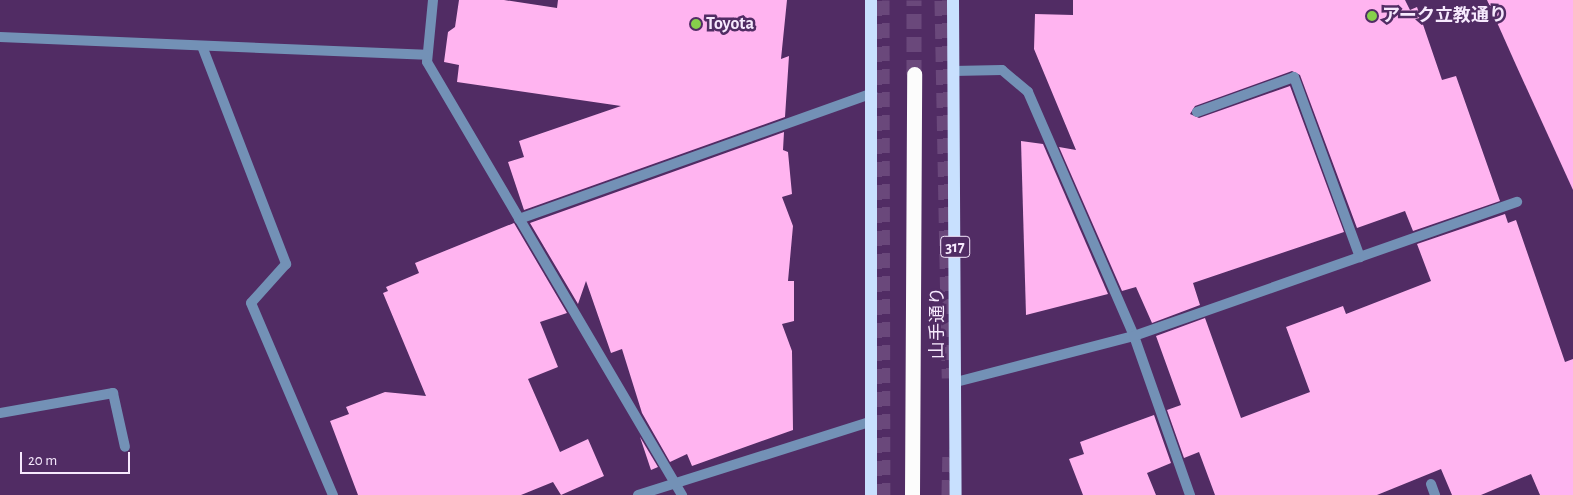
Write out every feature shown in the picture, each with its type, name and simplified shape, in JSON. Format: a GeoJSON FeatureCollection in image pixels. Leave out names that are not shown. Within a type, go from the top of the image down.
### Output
{"type":"FeatureCollection","features":[{"type":"Feature","properties":{"kind":"highway"},"geometry":{"type":"LineString","coordinates":[[912,495],[914,74]]}},
{"type":"Feature","properties":{"kind":"main road"},"geometry":{"type":"LineString","coordinates":[[871,0],[872,495]]}},
{"type":"Feature","properties":{"kind":"main road","name":"山手通り"},"geometry":{"type":"LineString","coordinates":[[953,0],[956,495]]}},
{"type":"Feature","properties":{"kind":"street"},"geometry":{"type":"LineString","coordinates":[[433,0],[426,55],[682,495]]}},
{"type":"Feature","properties":{"kind":"street"},"geometry":{"type":"LineString","coordinates":[[0,37],[426,55]]}},
{"type":"Feature","properties":{"kind":"street"},"geometry":{"type":"LineString","coordinates":[[202,46],[286,264],[251,303],[333,495]]}},
{"type":"Feature","properties":{"kind":"street"},"geometry":{"type":"LineString","coordinates":[[954,71],[1002,70],[1028,92],[1134,336],[1190,495]]}},
{"type":"Feature","properties":{"kind":"street"},"geometry":{"type":"LineString","coordinates":[[1197,112],[1294,77],[1360,257]]}},
{"type":"Feature","properties":{"kind":"street"},"geometry":{"type":"LineString","coordinates":[[520,219],[872,92]]}},
{"type":"Feature","properties":{"kind":"street"},"geometry":{"type":"LineString","coordinates":[[956,382],[1134,336],[1517,202]]}},
{"type":"Feature","properties":{"kind":"street"},"geometry":{"type":"LineString","coordinates":[[0,413],[113,393],[125,447]]}},
{"type":"Feature","properties":{"kind":"street"},"geometry":{"type":"LineString","coordinates":[[638,495],[872,421]]}},
{"type":"Feature","properties":{"kind":"street"},"geometry":{"type":"LineString","coordinates":[[1431,484],[1435,495]]}},
{"type":"Feature","properties":{"kind":"building"},"geometry":{"type":"Polygon","coordinates":[[[459,0],[504,0],[557,8],[558,0],[787,0],[781,59],[789,56],[785,117],[524,210],[508,162],[524,157],[519,141],[621,106],[457,82],[459,65],[444,62],[448,32],[455,27],[459,0]]]}},
{"type":"Feature","properties":{"kind":"building"},"geometry":{"type":"Polygon","coordinates":[[[1073,0],[1405,0],[1410,10],[1417,7],[1442,80],[1456,76],[1500,201],[1413,231],[1405,211],[1357,228],[1300,75],[1292,71],[1195,106],[1190,114],[1199,118],[1290,86],[1344,232],[1193,283],[1200,305],[1152,323],[1136,287],[1122,291],[1059,147],[1076,150],[1034,49],[1035,14],[1073,15],[1073,0]]]}},
{"type":"Feature","properties":{"kind":"building"},"geometry":{"type":"Polygon","coordinates":[[[1487,0],[1573,0],[1573,190],[1516,65],[1487,0]]]}},
{"type":"Feature","properties":{"kind":"building"},"geometry":{"type":"Polygon","coordinates":[[[784,132],[783,150],[788,152],[792,194],[782,197],[793,226],[788,281],[794,281],[794,321],[782,324],[792,351],[793,430],[692,466],[687,454],[670,462],[642,413],[622,349],[611,353],[586,281],[578,304],[530,223],[784,132]]]}},
{"type":"Feature","properties":{"kind":"building"},"geometry":{"type":"Polygon","coordinates":[[[1021,141],[1043,144],[1108,294],[1026,315],[1021,141]]]}},
{"type":"Feature","properties":{"kind":"building"},"geometry":{"type":"Polygon","coordinates":[[[1505,214],[1508,223],[1516,220],[1565,362],[1573,359],[1573,495],[1540,495],[1531,474],[1481,495],[1452,495],[1441,469],[1377,495],[1215,495],[1199,452],[1184,458],[1167,410],[1181,405],[1156,336],[1205,318],[1241,418],[1310,392],[1286,327],[1343,306],[1346,314],[1431,281],[1417,244],[1505,214]]]}},
{"type":"Feature","properties":{"kind":"building"},"geometry":{"type":"Polygon","coordinates":[[[514,223],[567,313],[540,322],[558,367],[528,379],[560,452],[588,439],[604,476],[561,495],[553,482],[521,495],[358,495],[330,421],[349,414],[346,407],[385,392],[426,396],[383,293],[388,291],[386,287],[419,273],[415,263],[514,223]]]}},
{"type":"Feature","properties":{"kind":"building"},"geometry":{"type":"Polygon","coordinates":[[[1154,415],[1171,463],[1147,473],[1156,495],[1083,495],[1069,459],[1084,454],[1080,442],[1154,415]]]}},
{"type":"Feature","properties":{"kind":"building"},"geometry":{"type":"Polygon","coordinates":[[[640,437],[658,467],[651,470],[640,437]]]}},
{"type":"Feature","properties":{"kind":"tunnel"},"geometry":{"type":"LineString","coordinates":[[882,0],[883,495]]}},
{"type":"Feature","properties":{"kind":"tunnel"},"geometry":{"type":"LineString","coordinates":[[914,0],[914,74]]}},
{"type":"Feature","properties":{"kind":"tunnel"},"geometry":{"type":"LineString","coordinates":[[942,0],[949,378]]}},
{"type":"Feature","properties":{"kind":"tunnel"},"geometry":{"type":"LineString","coordinates":[[949,495],[950,449]]}},
{"type":"Feature","properties":{"kind":"place","name":"アーク立教通り"},"geometry":{"type":"Point","coordinates":[1372,16]}},
{"type":"Feature","properties":{"kind":"place","name":"Toyota"},"geometry":{"type":"Point","coordinates":[696,24]}}]}
